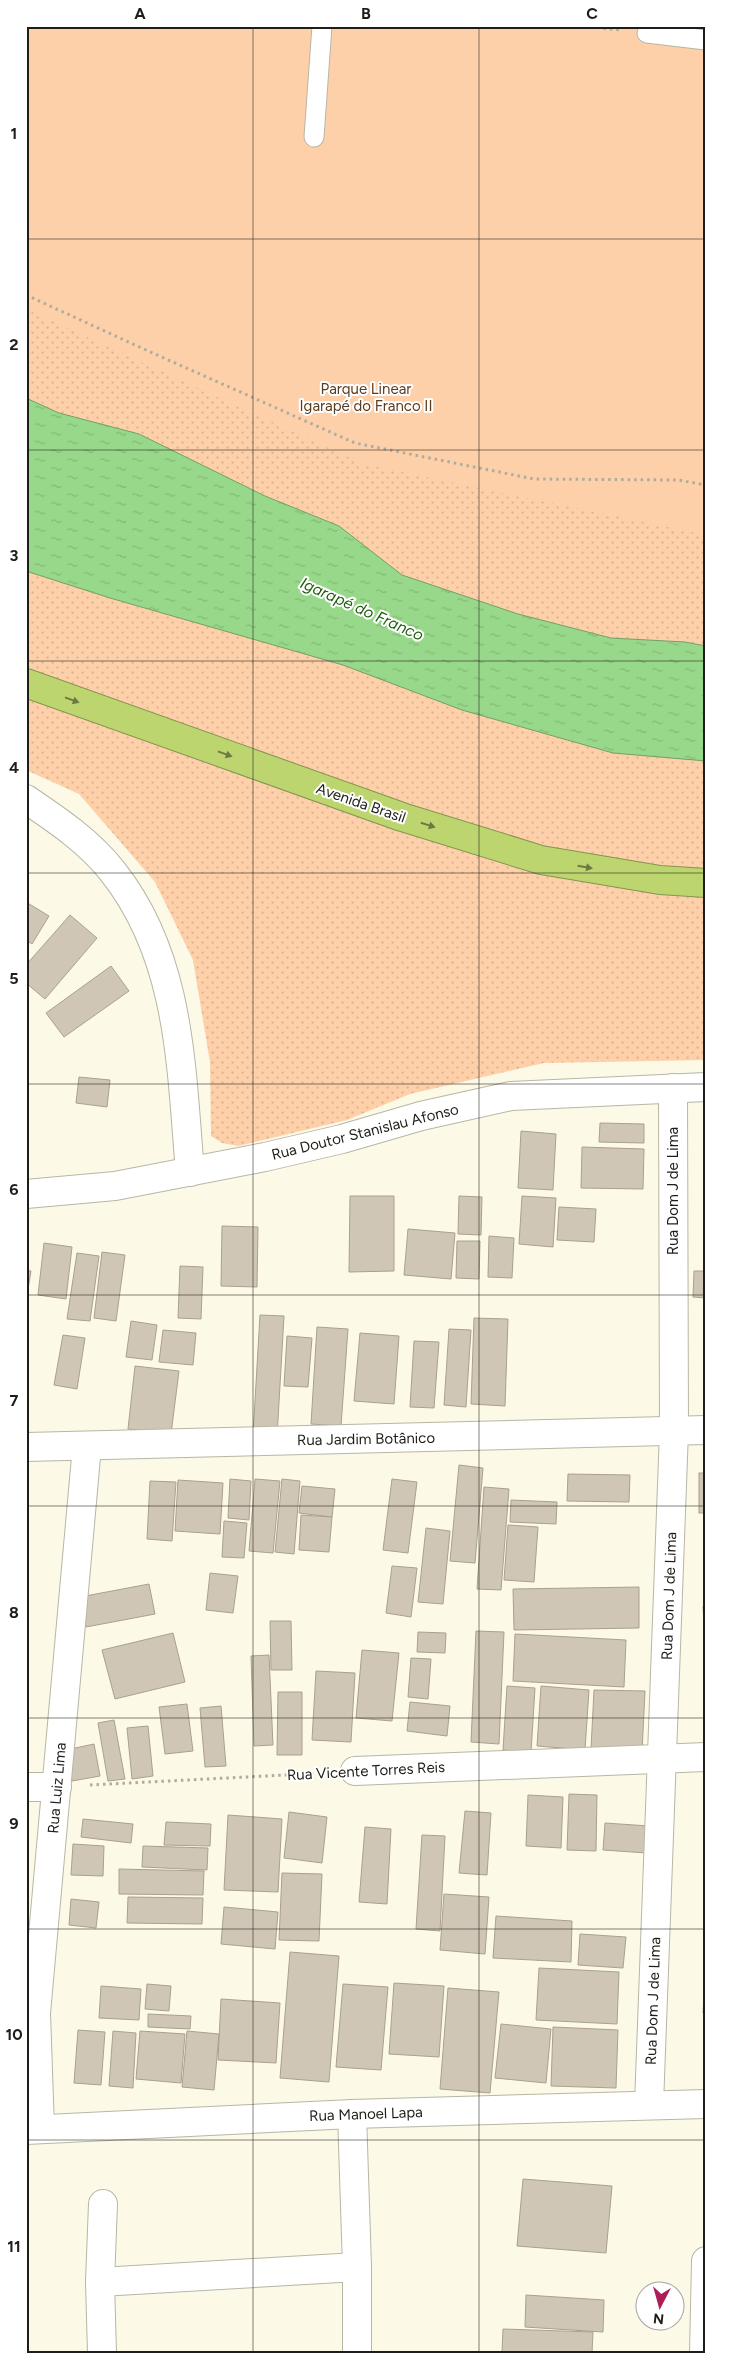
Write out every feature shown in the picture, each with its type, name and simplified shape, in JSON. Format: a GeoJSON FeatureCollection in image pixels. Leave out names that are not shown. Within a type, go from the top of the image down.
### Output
{"type":"FeatureCollection","features":[{"type":"Feature","properties":{"kind":"highway","name":"Avenida Brasil"},"geometry":{"type":"LineString","coordinates":[[26,683],[402,817],[541,860],[660,880],[706,883]]}},
{"type":"Feature","properties":{"kind":"street"},"geometry":{"type":"LineString","coordinates":[[26,799],[71,830],[113,872],[148,927],[166,974],[178,1030],[190,1172]]}},
{"type":"Feature","properties":{"kind":"street","name":"Rua Doutor Stanislau Afonso"},"geometry":{"type":"LineString","coordinates":[[26,1194],[115,1186],[265,1158],[421,1116],[511,1096],[706,1087]]}},
{"type":"Feature","properties":{"kind":"street","name":"Rua Dom J de Lima"},"geometry":{"type":"LineString","coordinates":[[649,2104],[674,1431],[673,1088]]}},
{"type":"Feature","properties":{"kind":"street","name":"Rua Jardim Botânico"},"geometry":{"type":"LineString","coordinates":[[26,1447],[706,1430]]}},
{"type":"Feature","properties":{"kind":"street","name":"Rua Luiz Lima"},"geometry":{"type":"LineString","coordinates":[[33,2130],[36,2013],[87,1446]]}},
{"type":"Feature","properties":{"kind":"street","name":"Rua Vicente Torres Reis"},"geometry":{"type":"LineString","coordinates":[[355,1771],[706,1757]]}},
{"type":"Feature","properties":{"kind":"street"},"geometry":{"type":"LineString","coordinates":[[26,1787],[57,1787]]}},
{"type":"Feature","properties":{"kind":"street","name":"Rua Manoel Lapa"},"geometry":{"type":"LineString","coordinates":[[33,2130],[352,2114],[649,2104],[706,2104]]}},
{"type":"Feature","properties":{"kind":"street"},"geometry":{"type":"LineString","coordinates":[[352,2114],[357,2267],[357,2353]]}},
{"type":"Feature","properties":{"kind":"street"},"geometry":{"type":"LineString","coordinates":[[102,2353],[100,2282],[103,2204]]}},
{"type":"Feature","properties":{"kind":"street"},"geometry":{"type":"LineString","coordinates":[[704,2353],[706,2261]]}},
{"type":"Feature","properties":{"kind":"street"},"geometry":{"type":"LineString","coordinates":[[100,2282],[357,2267]]}},
{"type":"Feature","properties":{"kind":"lane"},"geometry":{"type":"LineString","coordinates":[[314,137],[322,26]]}},
{"type":"Feature","properties":{"kind":"lane"},"geometry":{"type":"LineString","coordinates":[[646,33],[706,40]]}},
{"type":"Feature","properties":{"kind":"path"},"geometry":{"type":"LineString","coordinates":[[584,26],[646,33]]}},
{"type":"Feature","properties":{"kind":"path"},"geometry":{"type":"LineString","coordinates":[[26,295],[356,443],[534,479],[678,480],[706,485]]}},
{"type":"Feature","properties":{"kind":"path","name":"Rua Vicente Torres Reis"},"geometry":{"type":"LineString","coordinates":[[57,1787],[355,1771]]}},
{"type":"Feature","properties":{"kind":"green space","name":"Parque Linear Igarapé do Franco II"},"geometry":{"type":"Polygon","coordinates":[[[26,26],[706,26],[706,1060],[544,1063],[410,1094],[347,1120],[238,1146],[222,1143],[211,1136],[210,1062],[193,960],[155,882],[79,794],[26,770],[26,26]]]}},
{"type":"Feature","properties":{"kind":"green space"},"geometry":{"type":"Polygon","coordinates":[[[26,26],[706,26],[706,535],[363,464],[26,309],[26,26]]]}},
{"type":"Feature","properties":{"kind":"water","name":"Igarapé do Franco"},"geometry":{"type":"Polygon","coordinates":[[[26,398],[59,413],[139,434],[265,496],[339,526],[402,575],[518,614],[611,638],[685,642],[706,646],[706,761],[613,753],[462,710],[343,665],[110,598],[26,571],[26,398]]]}},
{"type":"Feature","properties":{"kind":"building"},"geometry":{"type":"Polygon","coordinates":[[[26,902],[49,916],[32,944],[26,940],[26,902]]]}},
{"type":"Feature","properties":{"kind":"building"},"geometry":{"type":"Polygon","coordinates":[[[70,915],[97,938],[45,999],[26,983],[26,965],[70,915]]]}},
{"type":"Feature","properties":{"kind":"building"},"geometry":{"type":"Polygon","coordinates":[[[111,966],[129,991],[64,1037],[46,1013],[111,966]]]}},
{"type":"Feature","properties":{"kind":"building"},"geometry":{"type":"Polygon","coordinates":[[[79,1077],[110,1080],[107,1107],[76,1103],[79,1077]]]}},
{"type":"Feature","properties":{"kind":"building"},"geometry":{"type":"Polygon","coordinates":[[[600,1123],[644,1124],[644,1143],[599,1142],[600,1123]]]}},
{"type":"Feature","properties":{"kind":"building"},"geometry":{"type":"Polygon","coordinates":[[[521,1131],[556,1134],[553,1190],[518,1188],[521,1131]]]}},
{"type":"Feature","properties":{"kind":"building"},"geometry":{"type":"Polygon","coordinates":[[[582,1147],[644,1149],[643,1189],[581,1188],[582,1147]]]}},
{"type":"Feature","properties":{"kind":"building"},"geometry":{"type":"Polygon","coordinates":[[[350,1196],[394,1196],[394,1271],[349,1272],[350,1196]]]}},
{"type":"Feature","properties":{"kind":"building"},"geometry":{"type":"Polygon","coordinates":[[[459,1196],[482,1197],[481,1235],[458,1234],[459,1196]]]}},
{"type":"Feature","properties":{"kind":"building"},"geometry":{"type":"Polygon","coordinates":[[[522,1196],[556,1198],[553,1247],[519,1244],[522,1196]]]}},
{"type":"Feature","properties":{"kind":"building"},"geometry":{"type":"Polygon","coordinates":[[[559,1207],[596,1209],[594,1242],[557,1240],[559,1207]]]}},
{"type":"Feature","properties":{"kind":"building"},"geometry":{"type":"Polygon","coordinates":[[[222,1226],[258,1227],[257,1287],[221,1286],[222,1226]]]}},
{"type":"Feature","properties":{"kind":"building"},"geometry":{"type":"Polygon","coordinates":[[[408,1229],[455,1233],[451,1279],[404,1275],[408,1229]]]}},
{"type":"Feature","properties":{"kind":"building"},"geometry":{"type":"Polygon","coordinates":[[[489,1236],[514,1238],[512,1278],[488,1277],[489,1236]]]}},
{"type":"Feature","properties":{"kind":"building"},"geometry":{"type":"Polygon","coordinates":[[[457,1241],[480,1241],[479,1279],[456,1278],[457,1241]]]}},
{"type":"Feature","properties":{"kind":"building"},"geometry":{"type":"Polygon","coordinates":[[[44,1243],[72,1247],[66,1299],[38,1295],[44,1243]]]}},
{"type":"Feature","properties":{"kind":"building"},"geometry":{"type":"Polygon","coordinates":[[[705,1243],[706,1267],[704,1267],[705,1243]]]}},
{"type":"Feature","properties":{"kind":"building"},"geometry":{"type":"Polygon","coordinates":[[[102,1252],[125,1255],[116,1321],[94,1318],[102,1252]]]}},
{"type":"Feature","properties":{"kind":"building"},"geometry":{"type":"Polygon","coordinates":[[[77,1253],[99,1256],[90,1321],[67,1319],[77,1253]]]}},
{"type":"Feature","properties":{"kind":"building"},"geometry":{"type":"Polygon","coordinates":[[[180,1266],[203,1267],[201,1319],[178,1318],[180,1266]]]}},
{"type":"Feature","properties":{"kind":"building"},"geometry":{"type":"Polygon","coordinates":[[[26,1270],[31,1271],[26,1301],[26,1270]]]}},
{"type":"Feature","properties":{"kind":"building"},"geometry":{"type":"Polygon","coordinates":[[[694,1271],[706,1271],[706,1298],[693,1297],[694,1271]]]}},
{"type":"Feature","properties":{"kind":"building"},"geometry":{"type":"Polygon","coordinates":[[[260,1315],[284,1316],[277,1437],[253,1435],[260,1315]]]}},
{"type":"Feature","properties":{"kind":"building"},"geometry":{"type":"Polygon","coordinates":[[[474,1318],[508,1319],[505,1406],[471,1404],[474,1318]]]}},
{"type":"Feature","properties":{"kind":"building"},"geometry":{"type":"Polygon","coordinates":[[[131,1321],[157,1325],[152,1360],[126,1357],[131,1321]]]}},
{"type":"Feature","properties":{"kind":"building"},"geometry":{"type":"Polygon","coordinates":[[[317,1327],[348,1329],[341,1426],[311,1424],[317,1327]]]}},
{"type":"Feature","properties":{"kind":"building"},"geometry":{"type":"Polygon","coordinates":[[[449,1329],[471,1330],[466,1407],[444,1405],[449,1329]]]}},
{"type":"Feature","properties":{"kind":"building"},"geometry":{"type":"Polygon","coordinates":[[[163,1330],[196,1333],[193,1365],[159,1362],[163,1330]]]}},
{"type":"Feature","properties":{"kind":"building"},"geometry":{"type":"Polygon","coordinates":[[[360,1333],[399,1336],[394,1404],[354,1401],[360,1333]]]}},
{"type":"Feature","properties":{"kind":"building"},"geometry":{"type":"Polygon","coordinates":[[[63,1335],[85,1338],[77,1389],[54,1385],[63,1335]]]}},
{"type":"Feature","properties":{"kind":"building"},"geometry":{"type":"Polygon","coordinates":[[[287,1336],[312,1338],[308,1387],[284,1386],[287,1336]]]}},
{"type":"Feature","properties":{"kind":"building"},"geometry":{"type":"Polygon","coordinates":[[[414,1341],[439,1342],[434,1408],[410,1407],[414,1341]]]}},
{"type":"Feature","properties":{"kind":"building"},"geometry":{"type":"Polygon","coordinates":[[[135,1366],[179,1371],[171,1434],[128,1429],[135,1366]]]}},
{"type":"Feature","properties":{"kind":"building"},"geometry":{"type":"Polygon","coordinates":[[[459,1465],[483,1468],[475,1563],[450,1561],[459,1465]]]}},
{"type":"Feature","properties":{"kind":"building"},"geometry":{"type":"Polygon","coordinates":[[[699,1473],[706,1473],[706,1513],[699,1513],[699,1473]]]}},
{"type":"Feature","properties":{"kind":"building"},"geometry":{"type":"Polygon","coordinates":[[[568,1474],[630,1475],[629,1502],[567,1501],[568,1474]]]}},
{"type":"Feature","properties":{"kind":"building"},"geometry":{"type":"Polygon","coordinates":[[[230,1479],[251,1481],[249,1520],[228,1518],[230,1479]]]}},
{"type":"Feature","properties":{"kind":"building"},"geometry":{"type":"Polygon","coordinates":[[[255,1479],[280,1481],[273,1553],[249,1551],[255,1479]]]}},
{"type":"Feature","properties":{"kind":"building"},"geometry":{"type":"Polygon","coordinates":[[[282,1479],[300,1481],[294,1554],[275,1552],[282,1479]]]}},
{"type":"Feature","properties":{"kind":"building"},"geometry":{"type":"Polygon","coordinates":[[[392,1479],[417,1482],[408,1553],[383,1550],[392,1479]]]}},
{"type":"Feature","properties":{"kind":"building"},"geometry":{"type":"Polygon","coordinates":[[[178,1480],[223,1483],[220,1534],[175,1531],[178,1480]]]}},
{"type":"Feature","properties":{"kind":"building"},"geometry":{"type":"Polygon","coordinates":[[[150,1481],[176,1482],[172,1541],[147,1539],[150,1481]]]}},
{"type":"Feature","properties":{"kind":"building"},"geometry":{"type":"Polygon","coordinates":[[[302,1486],[335,1489],[332,1517],[299,1513],[302,1486]]]}},
{"type":"Feature","properties":{"kind":"building"},"geometry":{"type":"Polygon","coordinates":[[[484,1487],[509,1489],[501,1590],[477,1589],[484,1487]]]}},
{"type":"Feature","properties":{"kind":"building"},"geometry":{"type":"Polygon","coordinates":[[[511,1500],[557,1502],[556,1524],[510,1522],[511,1500]]]}},
{"type":"Feature","properties":{"kind":"building"},"geometry":{"type":"Polygon","coordinates":[[[301,1515],[332,1517],[329,1552],[299,1550],[301,1515]]]}},
{"type":"Feature","properties":{"kind":"building"},"geometry":{"type":"Polygon","coordinates":[[[224,1521],[247,1523],[244,1558],[222,1557],[224,1521]]]}},
{"type":"Feature","properties":{"kind":"building"},"geometry":{"type":"Polygon","coordinates":[[[508,1525],[538,1527],[534,1582],[504,1580],[508,1525]]]}},
{"type":"Feature","properties":{"kind":"building"},"geometry":{"type":"Polygon","coordinates":[[[426,1528],[450,1531],[443,1604],[418,1602],[426,1528]]]}},
{"type":"Feature","properties":{"kind":"building"},"geometry":{"type":"Polygon","coordinates":[[[392,1566],[417,1568],[411,1617],[386,1613],[392,1566]]]}},
{"type":"Feature","properties":{"kind":"building"},"geometry":{"type":"Polygon","coordinates":[[[210,1573],[238,1576],[233,1613],[206,1610],[210,1573]]]}},
{"type":"Feature","properties":{"kind":"building"},"geometry":{"type":"Polygon","coordinates":[[[149,1584],[155,1614],[86,1627],[80,1597],[149,1584]]]}},
{"type":"Feature","properties":{"kind":"building"},"geometry":{"type":"Polygon","coordinates":[[[639,1587],[639,1628],[514,1630],[513,1589],[639,1587]]]}},
{"type":"Feature","properties":{"kind":"building"},"geometry":{"type":"Polygon","coordinates":[[[703,1606],[706,1606],[706,1625],[704,1625],[703,1606]]]}},
{"type":"Feature","properties":{"kind":"building"},"geometry":{"type":"Polygon","coordinates":[[[270,1621],[291,1621],[292,1670],[271,1670],[270,1621]]]}},
{"type":"Feature","properties":{"kind":"building"},"geometry":{"type":"Polygon","coordinates":[[[476,1631],[504,1632],[499,1744],[471,1742],[476,1631]]]}},
{"type":"Feature","properties":{"kind":"building"},"geometry":{"type":"Polygon","coordinates":[[[418,1632],[446,1633],[445,1653],[417,1652],[418,1632]]]}},
{"type":"Feature","properties":{"kind":"building"},"geometry":{"type":"Polygon","coordinates":[[[173,1633],[185,1682],[115,1699],[102,1650],[173,1633]]]}},
{"type":"Feature","properties":{"kind":"building"},"geometry":{"type":"Polygon","coordinates":[[[515,1634],[626,1640],[624,1687],[513,1681],[515,1634]]]}},
{"type":"Feature","properties":{"kind":"building"},"geometry":{"type":"Polygon","coordinates":[[[362,1650],[399,1653],[392,1721],[356,1718],[362,1650]]]}},
{"type":"Feature","properties":{"kind":"building"},"geometry":{"type":"Polygon","coordinates":[[[269,1655],[273,1745],[254,1746],[251,1656],[269,1655]]]}},
{"type":"Feature","properties":{"kind":"building"},"geometry":{"type":"Polygon","coordinates":[[[411,1658],[431,1659],[428,1699],[408,1697],[411,1658]]]}},
{"type":"Feature","properties":{"kind":"building"},"geometry":{"type":"Polygon","coordinates":[[[316,1671],[355,1673],[351,1742],[312,1740],[316,1671]]]}},
{"type":"Feature","properties":{"kind":"building"},"geometry":{"type":"Polygon","coordinates":[[[507,1686],[535,1688],[531,1752],[503,1750],[507,1686]]]}},
{"type":"Feature","properties":{"kind":"building"},"geometry":{"type":"Polygon","coordinates":[[[541,1686],[589,1690],[585,1750],[537,1746],[541,1686]]]}},
{"type":"Feature","properties":{"kind":"building"},"geometry":{"type":"Polygon","coordinates":[[[594,1690],[645,1691],[642,1752],[591,1749],[594,1690]]]}},
{"type":"Feature","properties":{"kind":"building"},"geometry":{"type":"Polygon","coordinates":[[[278,1692],[302,1692],[302,1755],[277,1755],[278,1692]]]}},
{"type":"Feature","properties":{"kind":"building"},"geometry":{"type":"Polygon","coordinates":[[[410,1702],[450,1706],[447,1736],[407,1731],[410,1702]]]}},
{"type":"Feature","properties":{"kind":"building"},"geometry":{"type":"Polygon","coordinates":[[[187,1704],[193,1751],[165,1754],[159,1707],[187,1704]]]}},
{"type":"Feature","properties":{"kind":"building"},"geometry":{"type":"Polygon","coordinates":[[[221,1706],[226,1766],[205,1767],[200,1708],[221,1706]]]}},
{"type":"Feature","properties":{"kind":"building"},"geometry":{"type":"Polygon","coordinates":[[[114,1720],[125,1779],[108,1781],[98,1723],[114,1720]]]}},
{"type":"Feature","properties":{"kind":"building"},"geometry":{"type":"Polygon","coordinates":[[[148,1726],[153,1776],[132,1779],[127,1728],[148,1726]]]}},
{"type":"Feature","properties":{"kind":"building"},"geometry":{"type":"Polygon","coordinates":[[[94,1744],[100,1776],[72,1781],[66,1750],[94,1744]]]}},
{"type":"Feature","properties":{"kind":"building"},"geometry":{"type":"Polygon","coordinates":[[[569,1794],[597,1795],[596,1851],[567,1850],[569,1794]]]}},
{"type":"Feature","properties":{"kind":"building"},"geometry":{"type":"Polygon","coordinates":[[[528,1795],[563,1797],[561,1848],[526,1846],[528,1795]]]}},
{"type":"Feature","properties":{"kind":"building"},"geometry":{"type":"Polygon","coordinates":[[[465,1811],[491,1813],[487,1875],[459,1873],[465,1811]]]}},
{"type":"Feature","properties":{"kind":"building"},"geometry":{"type":"Polygon","coordinates":[[[289,1812],[327,1817],[322,1863],[284,1858],[289,1812]]]}},
{"type":"Feature","properties":{"kind":"building"},"geometry":{"type":"Polygon","coordinates":[[[228,1815],[282,1819],[278,1892],[224,1890],[228,1815]]]}},
{"type":"Feature","properties":{"kind":"building"},"geometry":{"type":"Polygon","coordinates":[[[83,1819],[133,1824],[131,1843],[81,1837],[83,1819]]]}},
{"type":"Feature","properties":{"kind":"building"},"geometry":{"type":"Polygon","coordinates":[[[166,1822],[211,1824],[210,1846],[164,1845],[166,1822]]]}},
{"type":"Feature","properties":{"kind":"building"},"geometry":{"type":"Polygon","coordinates":[[[605,1823],[649,1826],[647,1853],[603,1850],[605,1823]]]}},
{"type":"Feature","properties":{"kind":"building"},"geometry":{"type":"Polygon","coordinates":[[[365,1827],[391,1829],[387,1904],[359,1902],[365,1827]]]}},
{"type":"Feature","properties":{"kind":"building"},"geometry":{"type":"Polygon","coordinates":[[[422,1835],[445,1836],[440,1931],[416,1929],[422,1835]]]}},
{"type":"Feature","properties":{"kind":"building"},"geometry":{"type":"Polygon","coordinates":[[[73,1844],[104,1846],[103,1876],[71,1875],[73,1844]]]}},
{"type":"Feature","properties":{"kind":"building"},"geometry":{"type":"Polygon","coordinates":[[[143,1846],[208,1848],[207,1870],[142,1867],[143,1846]]]}},
{"type":"Feature","properties":{"kind":"building"},"geometry":{"type":"Polygon","coordinates":[[[119,1869],[204,1871],[203,1895],[119,1894],[119,1869]]]}},
{"type":"Feature","properties":{"kind":"building"},"geometry":{"type":"Polygon","coordinates":[[[282,1873],[322,1874],[319,1941],[279,1940],[282,1873]]]}},
{"type":"Feature","properties":{"kind":"building"},"geometry":{"type":"Polygon","coordinates":[[[444,1894],[489,1897],[485,1954],[440,1950],[444,1894]]]}},
{"type":"Feature","properties":{"kind":"building"},"geometry":{"type":"Polygon","coordinates":[[[128,1897],[203,1898],[202,1924],[127,1923],[128,1897]]]}},
{"type":"Feature","properties":{"kind":"building"},"geometry":{"type":"Polygon","coordinates":[[[71,1899],[99,1902],[96,1928],[69,1925],[71,1899]]]}},
{"type":"Feature","properties":{"kind":"building"},"geometry":{"type":"Polygon","coordinates":[[[224,1907],[278,1912],[275,1949],[221,1944],[224,1907]]]}},
{"type":"Feature","properties":{"kind":"building"},"geometry":{"type":"Polygon","coordinates":[[[496,1916],[572,1921],[571,1962],[493,1958],[496,1916]]]}},
{"type":"Feature","properties":{"kind":"building"},"geometry":{"type":"Polygon","coordinates":[[[580,1934],[626,1937],[623,1968],[578,1965],[580,1934]]]}},
{"type":"Feature","properties":{"kind":"building"},"geometry":{"type":"Polygon","coordinates":[[[290,1952],[339,1956],[329,2082],[280,2078],[290,1952]]]}},
{"type":"Feature","properties":{"kind":"building"},"geometry":{"type":"Polygon","coordinates":[[[706,1964],[706,2014],[703,2013],[706,1964]]]}},
{"type":"Feature","properties":{"kind":"building"},"geometry":{"type":"Polygon","coordinates":[[[539,1968],[619,1972],[617,2024],[536,2020],[539,1968]]]}},
{"type":"Feature","properties":{"kind":"building"},"geometry":{"type":"Polygon","coordinates":[[[394,1983],[444,1986],[439,2057],[389,2054],[394,1983]]]}},
{"type":"Feature","properties":{"kind":"building"},"geometry":{"type":"Polygon","coordinates":[[[147,1984],[171,1986],[169,2011],[145,2009],[147,1984]]]}},
{"type":"Feature","properties":{"kind":"building"},"geometry":{"type":"Polygon","coordinates":[[[343,1984],[388,1987],[381,2070],[336,2067],[343,1984]]]}},
{"type":"Feature","properties":{"kind":"building"},"geometry":{"type":"Polygon","coordinates":[[[101,1986],[141,1989],[139,2020],[99,2018],[101,1986]]]}},
{"type":"Feature","properties":{"kind":"building"},"geometry":{"type":"Polygon","coordinates":[[[448,1988],[499,1992],[490,2093],[440,2089],[448,1988]]]}},
{"type":"Feature","properties":{"kind":"building"},"geometry":{"type":"Polygon","coordinates":[[[221,1999],[280,2003],[276,2063],[218,2060],[221,1999]]]}},
{"type":"Feature","properties":{"kind":"building"},"geometry":{"type":"Polygon","coordinates":[[[148,2014],[191,2016],[190,2029],[148,2027],[148,2014]]]}},
{"type":"Feature","properties":{"kind":"building"},"geometry":{"type":"Polygon","coordinates":[[[501,2024],[551,2029],[546,2083],[495,2078],[501,2024]]]}},
{"type":"Feature","properties":{"kind":"building"},"geometry":{"type":"Polygon","coordinates":[[[553,2027],[618,2030],[616,2088],[551,2086],[553,2027]]]}},
{"type":"Feature","properties":{"kind":"building"},"geometry":{"type":"Polygon","coordinates":[[[78,2030],[105,2032],[101,2085],[74,2083],[78,2030]]]}},
{"type":"Feature","properties":{"kind":"building"},"geometry":{"type":"Polygon","coordinates":[[[113,2031],[136,2033],[133,2088],[109,2086],[113,2031]]]}},
{"type":"Feature","properties":{"kind":"building"},"geometry":{"type":"Polygon","coordinates":[[[140,2031],[185,2034],[181,2083],[136,2079],[140,2031]]]}},
{"type":"Feature","properties":{"kind":"building"},"geometry":{"type":"Polygon","coordinates":[[[187,2031],[219,2034],[214,2090],[182,2087],[187,2031]]]}},
{"type":"Feature","properties":{"kind":"building"},"geometry":{"type":"Polygon","coordinates":[[[523,2179],[612,2186],[606,2253],[517,2246],[523,2179]]]}},
{"type":"Feature","properties":{"kind":"building"},"geometry":{"type":"Polygon","coordinates":[[[526,2295],[604,2300],[603,2332],[525,2327],[526,2295]]]}},
{"type":"Feature","properties":{"kind":"building"},"geometry":{"type":"Polygon","coordinates":[[[503,2329],[593,2332],[592,2353],[502,2353],[503,2329]]]}}]}
